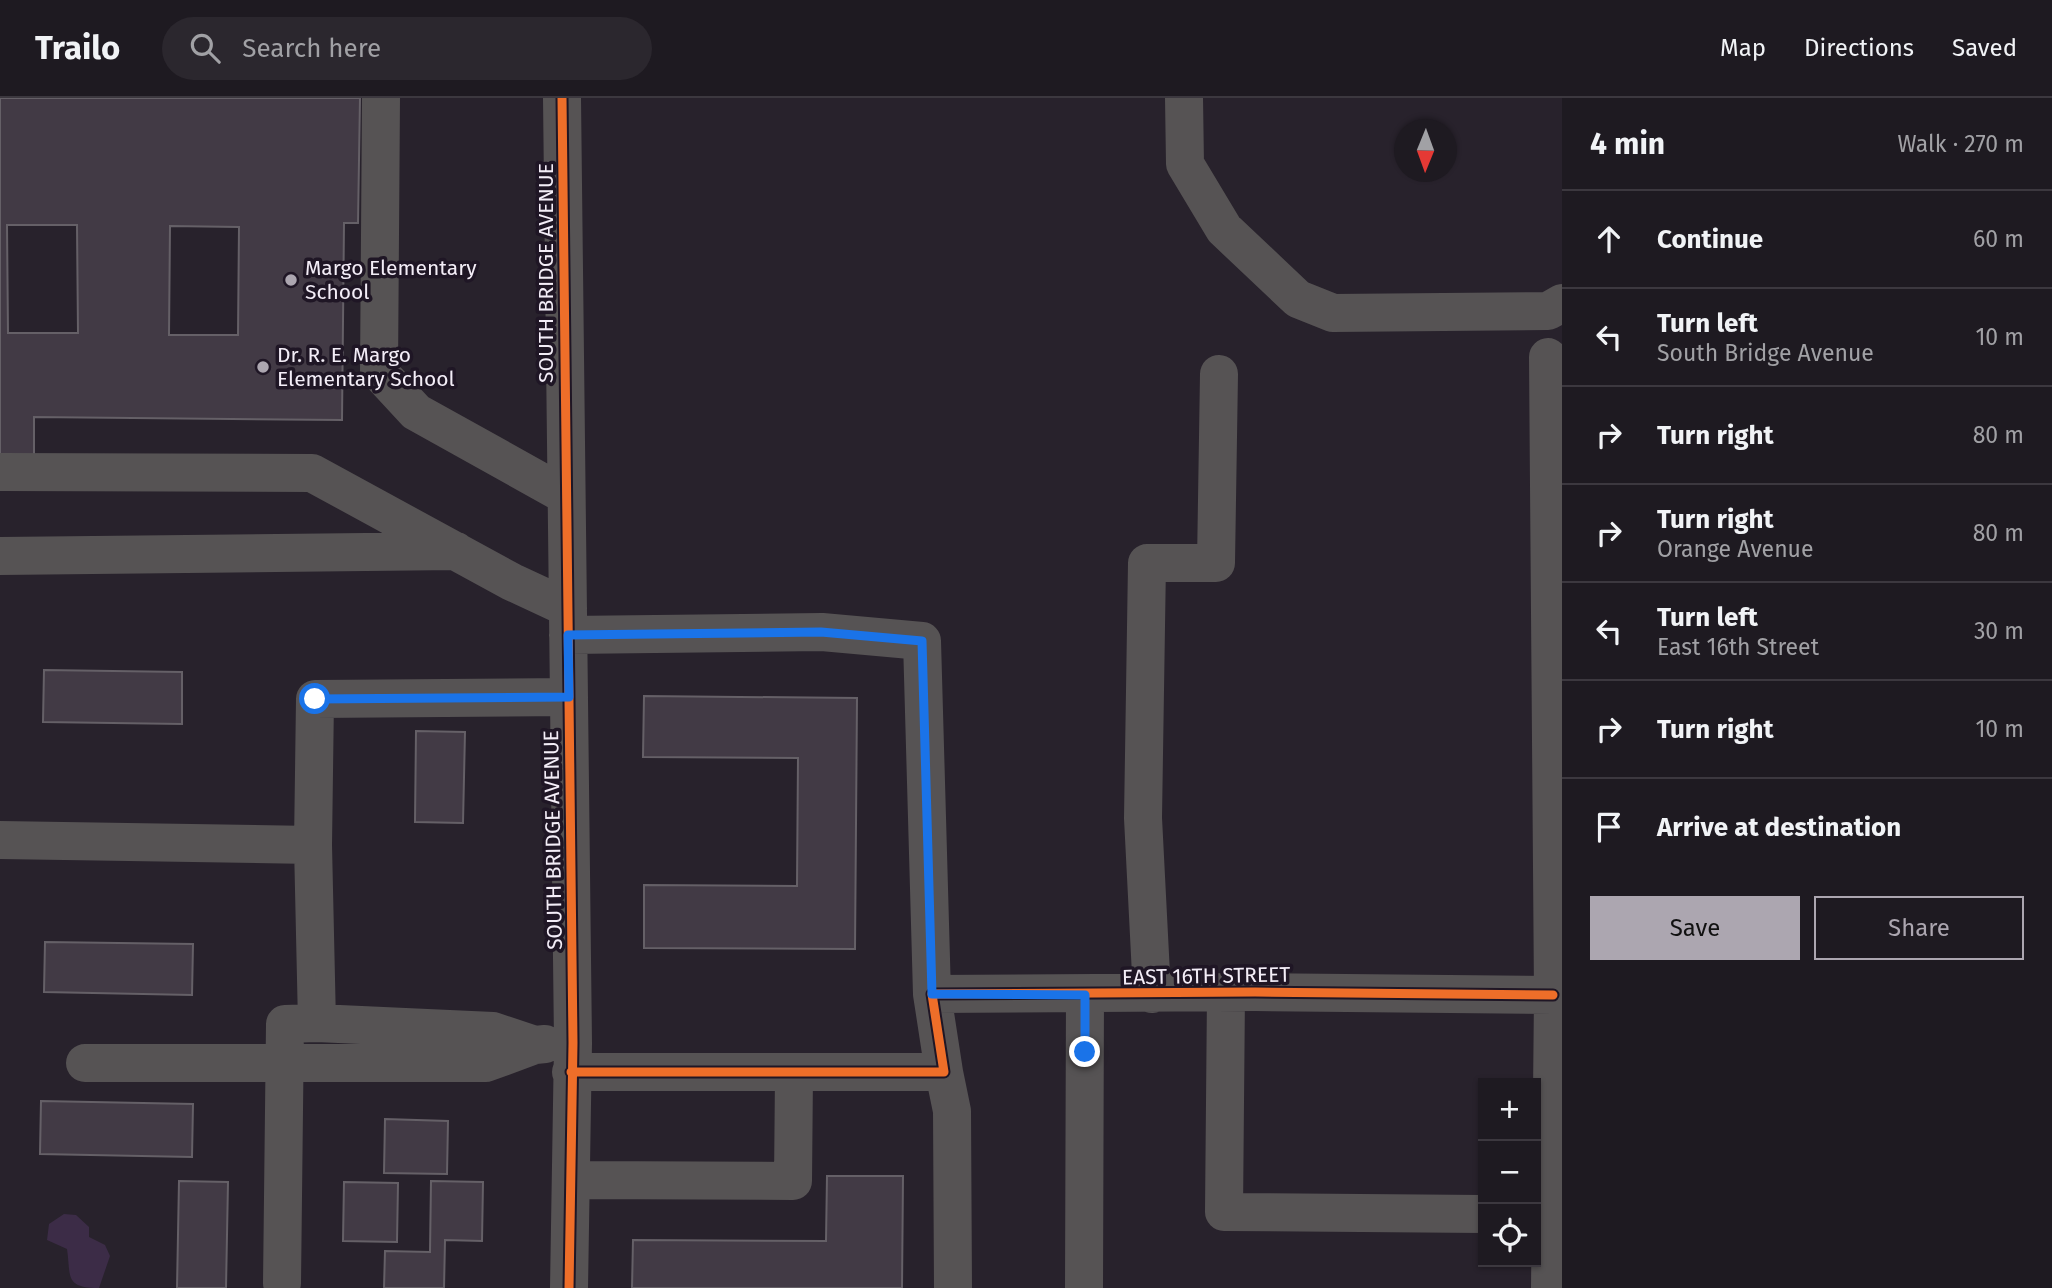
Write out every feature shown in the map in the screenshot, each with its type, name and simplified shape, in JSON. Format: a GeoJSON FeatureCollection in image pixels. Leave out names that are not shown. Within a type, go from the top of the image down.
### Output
{"type":"FeatureCollection","features":[{"type":"Feature","properties":{"kind":"street"},"geometry":{"type":"LineString","coordinates":[[381,98],[379,372],[416,412],[565,495]]}},
{"type":"Feature","properties":{"kind":"street","name":"SOUTH BRIDGE AVENUE"},"geometry":{"type":"LineString","coordinates":[[562,98],[573,1180],[569,1288]]}},
{"type":"Feature","properties":{"kind":"street"},"geometry":{"type":"LineString","coordinates":[[1184,98],[1185,164],[1224,229],[1298,299],[1333,313],[1548,311],[1562,303]]}},
{"type":"Feature","properties":{"kind":"street"},"geometry":{"type":"LineString","coordinates":[[1548,357],[1553,995],[1543,1214],[1550,1288]]}},
{"type":"Feature","properties":{"kind":"street"},"geometry":{"type":"LineString","coordinates":[[1152,994],[1143,818],[1147,563],[1216,563],[1219,374]]}},
{"type":"Feature","properties":{"kind":"street"},"geometry":{"type":"LineString","coordinates":[[0,472],[313,472],[512,582],[568,622],[821,632],[922,641],[932,994],[953,1111],[953,1288]]}},
{"type":"Feature","properties":{"kind":"street"},"geometry":{"type":"LineString","coordinates":[[0,556],[458,551]]}},
{"type":"Feature","properties":{"kind":"street"},"geometry":{"type":"LineString","coordinates":[[317,1023],[313,845],[315,699],[569,697]]}},
{"type":"Feature","properties":{"kind":"street"},"geometry":{"type":"LineString","coordinates":[[0,840],[313,845]]}},
{"type":"Feature","properties":{"kind":"street"},"geometry":{"type":"LineString","coordinates":[[1226,993],[1224,1212],[1478,1214]]}},
{"type":"Feature","properties":{"kind":"street","name":"EAST 16TH STREET"},"geometry":{"type":"LineString","coordinates":[[932,994],[1553,995]]}},
{"type":"Feature","properties":{"kind":"street"},"geometry":{"type":"LineString","coordinates":[[1084,1288],[1085,995]]}},
{"type":"Feature","properties":{"kind":"street"},"geometry":{"type":"LineString","coordinates":[[282,1283],[285,1024],[493,1031],[572,1058],[793,1074],[944,1072]]}},
{"type":"Feature","properties":{"kind":"street"},"geometry":{"type":"LineString","coordinates":[[85,1063],[486,1063],[535,1045]]}},
{"type":"Feature","properties":{"kind":"street"},"geometry":{"type":"LineString","coordinates":[[573,1180],[793,1181],[793,1074]]}},
{"type":"Feature","properties":{"kind":"shaded area"},"geometry":{"type":"Polygon","coordinates":[[[64,1214],[76,1215],[89,1227],[89,1237],[105,1245],[110,1256],[99,1288],[75,1283],[71,1279],[67,1249],[47,1240],[49,1224],[64,1214]]]}},
{"type":"Feature","properties":{"kind":"building","name":"Margo Elementary School"},"geometry":{"type":"Polygon","coordinates":[[[0,98],[360,98],[358,223],[344,223],[342,420],[34,417],[34,456],[0,455],[0,98]],[[7,225],[8,333],[78,333],[77,225],[7,225]],[[170,226],[169,335],[238,335],[239,227],[170,226]]]}},
{"type":"Feature","properties":{"kind":"building"},"geometry":{"type":"Polygon","coordinates":[[[44,670],[182,672],[182,724],[43,722],[44,670]]]}},
{"type":"Feature","properties":{"kind":"building"},"geometry":{"type":"Polygon","coordinates":[[[644,696],[857,698],[855,949],[644,948],[644,885],[797,886],[798,758],[643,757],[644,696]]]}},
{"type":"Feature","properties":{"kind":"building"},"geometry":{"type":"Polygon","coordinates":[[[416,731],[465,732],[463,823],[415,822],[416,731]]]}},
{"type":"Feature","properties":{"kind":"building"},"geometry":{"type":"Polygon","coordinates":[[[45,942],[193,944],[192,995],[44,992],[45,942]]]}},
{"type":"Feature","properties":{"kind":"building"},"geometry":{"type":"Polygon","coordinates":[[[41,1101],[193,1104],[192,1157],[40,1154],[41,1101]]]}},
{"type":"Feature","properties":{"kind":"building"},"geometry":{"type":"Polygon","coordinates":[[[385,1119],[448,1121],[447,1174],[384,1173],[385,1119]]]}},
{"type":"Feature","properties":{"kind":"building"},"geometry":{"type":"Polygon","coordinates":[[[827,1176],[903,1176],[902,1288],[632,1288],[633,1240],[826,1241],[827,1176]]]}},
{"type":"Feature","properties":{"kind":"building"},"geometry":{"type":"Polygon","coordinates":[[[179,1181],[228,1182],[226,1288],[177,1288],[179,1181]]]}},
{"type":"Feature","properties":{"kind":"building"},"geometry":{"type":"Polygon","coordinates":[[[431,1181],[483,1182],[482,1241],[445,1240],[444,1288],[384,1288],[385,1251],[430,1252],[431,1181]]]}},
{"type":"Feature","properties":{"kind":"building"},"geometry":{"type":"Polygon","coordinates":[[[344,1182],[398,1183],[397,1242],[343,1241],[344,1182]]]}},
{"type":"Feature","properties":{"kind":"cycle path"},"geometry":{"type":"LineString","coordinates":[[562,98],[573,1043],[569,1288]]}},
{"type":"Feature","properties":{"kind":"cycle path"},"geometry":{"type":"LineString","coordinates":[[571,1072],[944,1072],[932,994],[1255,992],[1553,995]]}},
{"type":"Feature","properties":{"kind":"place","name":"Margo Elementary School"},"geometry":{"type":"Point","coordinates":[291,280]}},
{"type":"Feature","properties":{"kind":"place","name":"Dr. R. E. Margo Elementary School"},"geometry":{"type":"Point","coordinates":[263,367]}},
{"type":"Feature","properties":{"kind":"route"},"geometry":{"type":"LineString","coordinates":[[315,699],[569,697],[568,635],[821,632],[922,641],[932,994],[1085,995],[1085,1052]]}}]}
